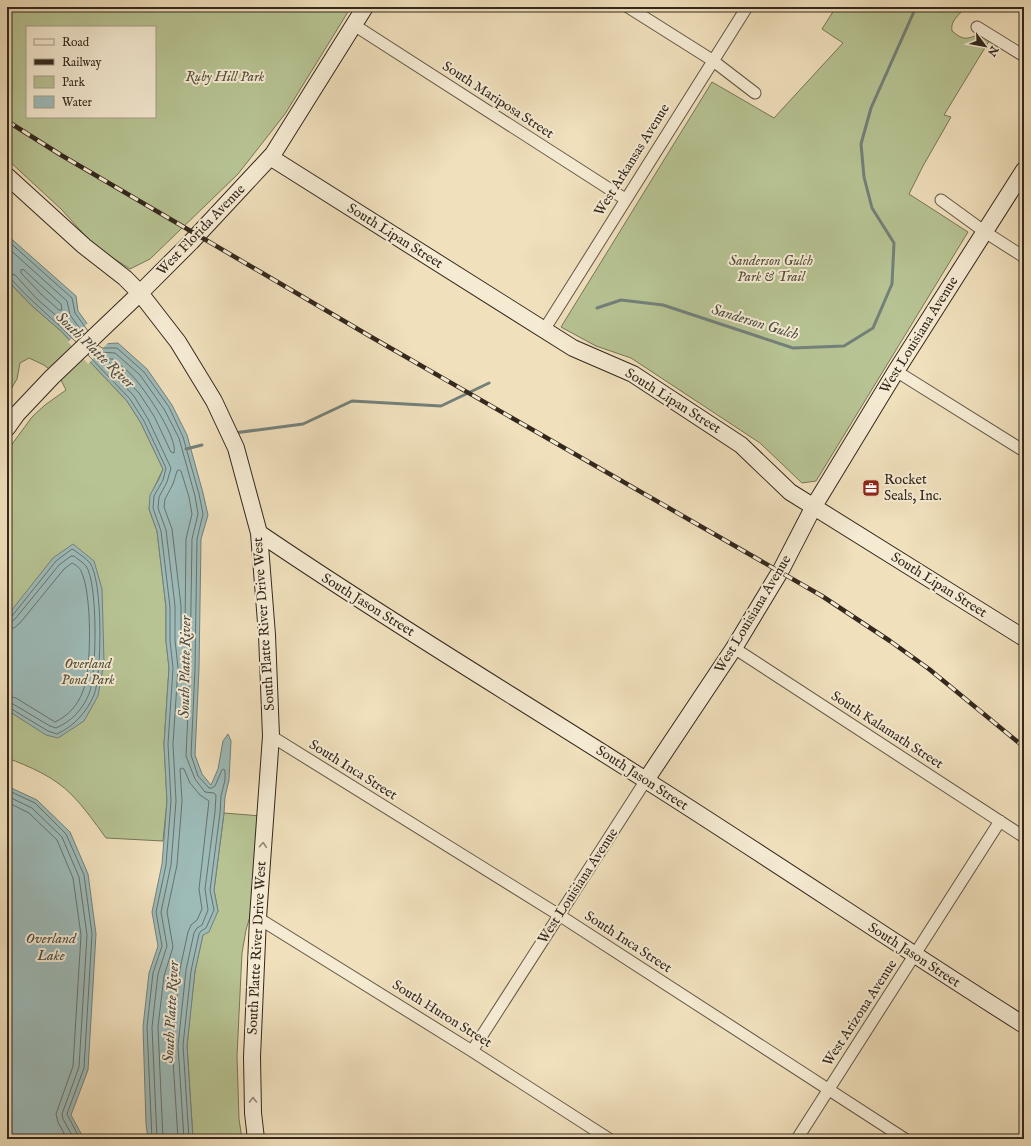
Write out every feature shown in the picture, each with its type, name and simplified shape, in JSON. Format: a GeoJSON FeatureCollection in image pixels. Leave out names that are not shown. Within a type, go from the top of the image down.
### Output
{"type":"FeatureCollection","features":[{"type":"Feature","properties":{"kind":"street","name":"West Florida Avenue"},"geometry":{"type":"LineString","coordinates":[[7,428],[17,414],[57,372],[198,235],[273,154],[365,7]]}},
{"type":"Feature","properties":{"kind":"street"},"geometry":{"type":"LineString","coordinates":[[628,7],[712,60],[755,93]]}},
{"type":"Feature","properties":{"kind":"street","name":"West Arkansas Avenue"},"geometry":{"type":"LineString","coordinates":[[544,330],[746,7]]}},
{"type":"Feature","properties":{"kind":"street","name":"South Mariposa Street"},"geometry":{"type":"LineString","coordinates":[[354,25],[625,199]]}},
{"type":"Feature","properties":{"kind":"street"},"geometry":{"type":"LineString","coordinates":[[977,27],[1024,56]]}},
{"type":"Feature","properties":{"kind":"street","name":"South Lipan Street"},"geometry":{"type":"LineString","coordinates":[[270,157],[573,348],[633,374],[742,444],[790,492],[1024,638]]}},
{"type":"Feature","properties":{"kind":"street","name":"West Louisiana Avenue"},"geometry":{"type":"LineString","coordinates":[[472,1051],[646,780],[734,648],[781,570],[814,506],[896,371],[1024,170]]}},
{"type":"Feature","properties":{"kind":"street","name":"South Platte River Drive West"},"geometry":{"type":"LineString","coordinates":[[7,176],[84,246],[125,278],[140,293],[178,342],[214,401],[236,448],[258,533],[267,635],[270,736],[258,918],[252,1057],[253,1113],[256,1139]]}},
{"type":"Feature","properties":{"kind":"street"},"geometry":{"type":"LineString","coordinates":[[941,200],[985,232],[1024,257]]}},
{"type":"Feature","properties":{"kind":"street"},"geometry":{"type":"LineString","coordinates":[[896,371],[1024,451]]}},
{"type":"Feature","properties":{"kind":"street","name":"South Jason Street"},"geometry":{"type":"LineString","coordinates":[[258,533],[329,581],[646,780],[914,956],[1024,1025]]}},
{"type":"Feature","properties":{"kind":"street","name":"South Kalamath Street"},"geometry":{"type":"LineString","coordinates":[[734,648],[1024,837]]}},
{"type":"Feature","properties":{"kind":"street","name":"South Inca Street"},"geometry":{"type":"LineString","coordinates":[[270,736],[559,915],[905,1139]]}},
{"type":"Feature","properties":{"kind":"street","name":"West Arizona Avenue"},"geometry":{"type":"LineString","coordinates":[[798,1139],[1000,821]]}},
{"type":"Feature","properties":{"kind":"street","name":"South Huron Street"},"geometry":{"type":"LineString","coordinates":[[258,918],[472,1051],[609,1139]]}},
{"type":"Feature","properties":{"kind":"green space","name":"Ruby Hill Park"},"geometry":{"type":"Polygon","coordinates":[[[7,7],[351,7],[285,114],[238,174],[150,259],[130,269],[91,242],[62,210],[7,159],[7,7]]]}},
{"type":"Feature","properties":{"kind":"green space","name":"Sanderson Gulch Park & Trail"},"geometry":{"type":"Polygon","coordinates":[[[836,7],[965,7],[952,24],[952,31],[965,38],[979,34],[989,41],[944,115],[951,117],[909,194],[968,232],[816,481],[802,483],[760,443],[631,358],[596,346],[561,327],[712,82],[774,118],[843,43],[822,29],[836,7]]]}},
{"type":"Feature","properties":{"kind":"green space","name":"Overland Pond Park"},"geometry":{"type":"Polygon","coordinates":[[[7,280],[31,305],[61,331],[127,401],[141,423],[163,469],[154,488],[149,509],[157,531],[166,607],[166,641],[169,668],[164,744],[167,801],[163,841],[106,838],[80,804],[57,782],[7,758],[7,451],[32,417],[45,405],[66,390],[60,378],[44,365],[29,358],[20,363],[17,379],[7,396],[7,280]]]}},
{"type":"Feature","properties":{"kind":"green space"},"geometry":{"type":"Polygon","coordinates":[[[224,813],[261,816],[254,903],[246,930],[242,953],[237,1056],[239,1119],[242,1139],[193,1139],[187,1046],[195,971],[203,934],[218,911],[214,890],[224,813]]]}},
{"type":"Feature","properties":{"kind":"water","name":"South Platte River"},"geometry":{"type":"Polygon","coordinates":[[[7,235],[76,296],[78,311],[102,344],[118,343],[147,369],[172,405],[187,435],[208,515],[201,539],[199,669],[195,755],[202,774],[211,785],[218,769],[223,741],[228,734],[231,741],[229,780],[225,797],[214,890],[218,911],[209,932],[203,935],[195,971],[187,1046],[193,1139],[148,1139],[146,1124],[143,1027],[149,973],[158,946],[152,912],[162,864],[167,801],[164,744],[169,668],[166,641],[166,607],[157,531],[149,509],[150,495],[163,469],[141,423],[127,401],[61,331],[31,305],[7,280],[7,235]]]}},
{"type":"Feature","properties":{"kind":"water"},"geometry":{"type":"Polygon","coordinates":[[[73,544],[94,561],[102,589],[104,662],[98,696],[84,721],[58,738],[46,735],[7,710],[7,616],[53,558],[73,544]]]}},
{"type":"Feature","properties":{"kind":"water","name":"Overland Lake"},"geometry":{"type":"Polygon","coordinates":[[[7,786],[37,800],[70,832],[88,874],[96,934],[88,1070],[71,1115],[84,1139],[7,1139],[7,786]]]}},
{"type":"Feature","properties":{"kind":"pier"},"geometry":{"type":"Polygon","coordinates":[[[89,322],[103,342],[110,341],[88,364],[68,342],[89,322]]]}},
{"type":"Feature","properties":{"kind":"waterway","name":"Sanderson Gulch"},"geometry":{"type":"LineString","coordinates":[[597,308],[621,300],[663,305],[793,348],[844,346],[873,328],[892,284],[894,243],[872,208],[864,177],[861,144],[871,108],[916,7]]}},
{"type":"Feature","properties":{"kind":"waterway","name":"Sanderson Gulch"},"geometry":{"type":"LineString","coordinates":[[234,433],[303,424],[352,401],[441,406],[489,383]]}},
{"type":"Feature","properties":{"kind":"waterway","name":"Sanderson Gulch"},"geometry":{"type":"LineString","coordinates":[[186,449],[202,445]]}},
{"type":"Feature","properties":{"kind":"railway"},"geometry":{"type":"LineString","coordinates":[[7,121],[61,155],[373,338],[822,596],[929,669],[1024,747]]}},
{"type":"Feature","properties":{"kind":"place","name":"Rocket Seals, Inc."},"geometry":{"type":"Point","coordinates":[871,488]}}]}
